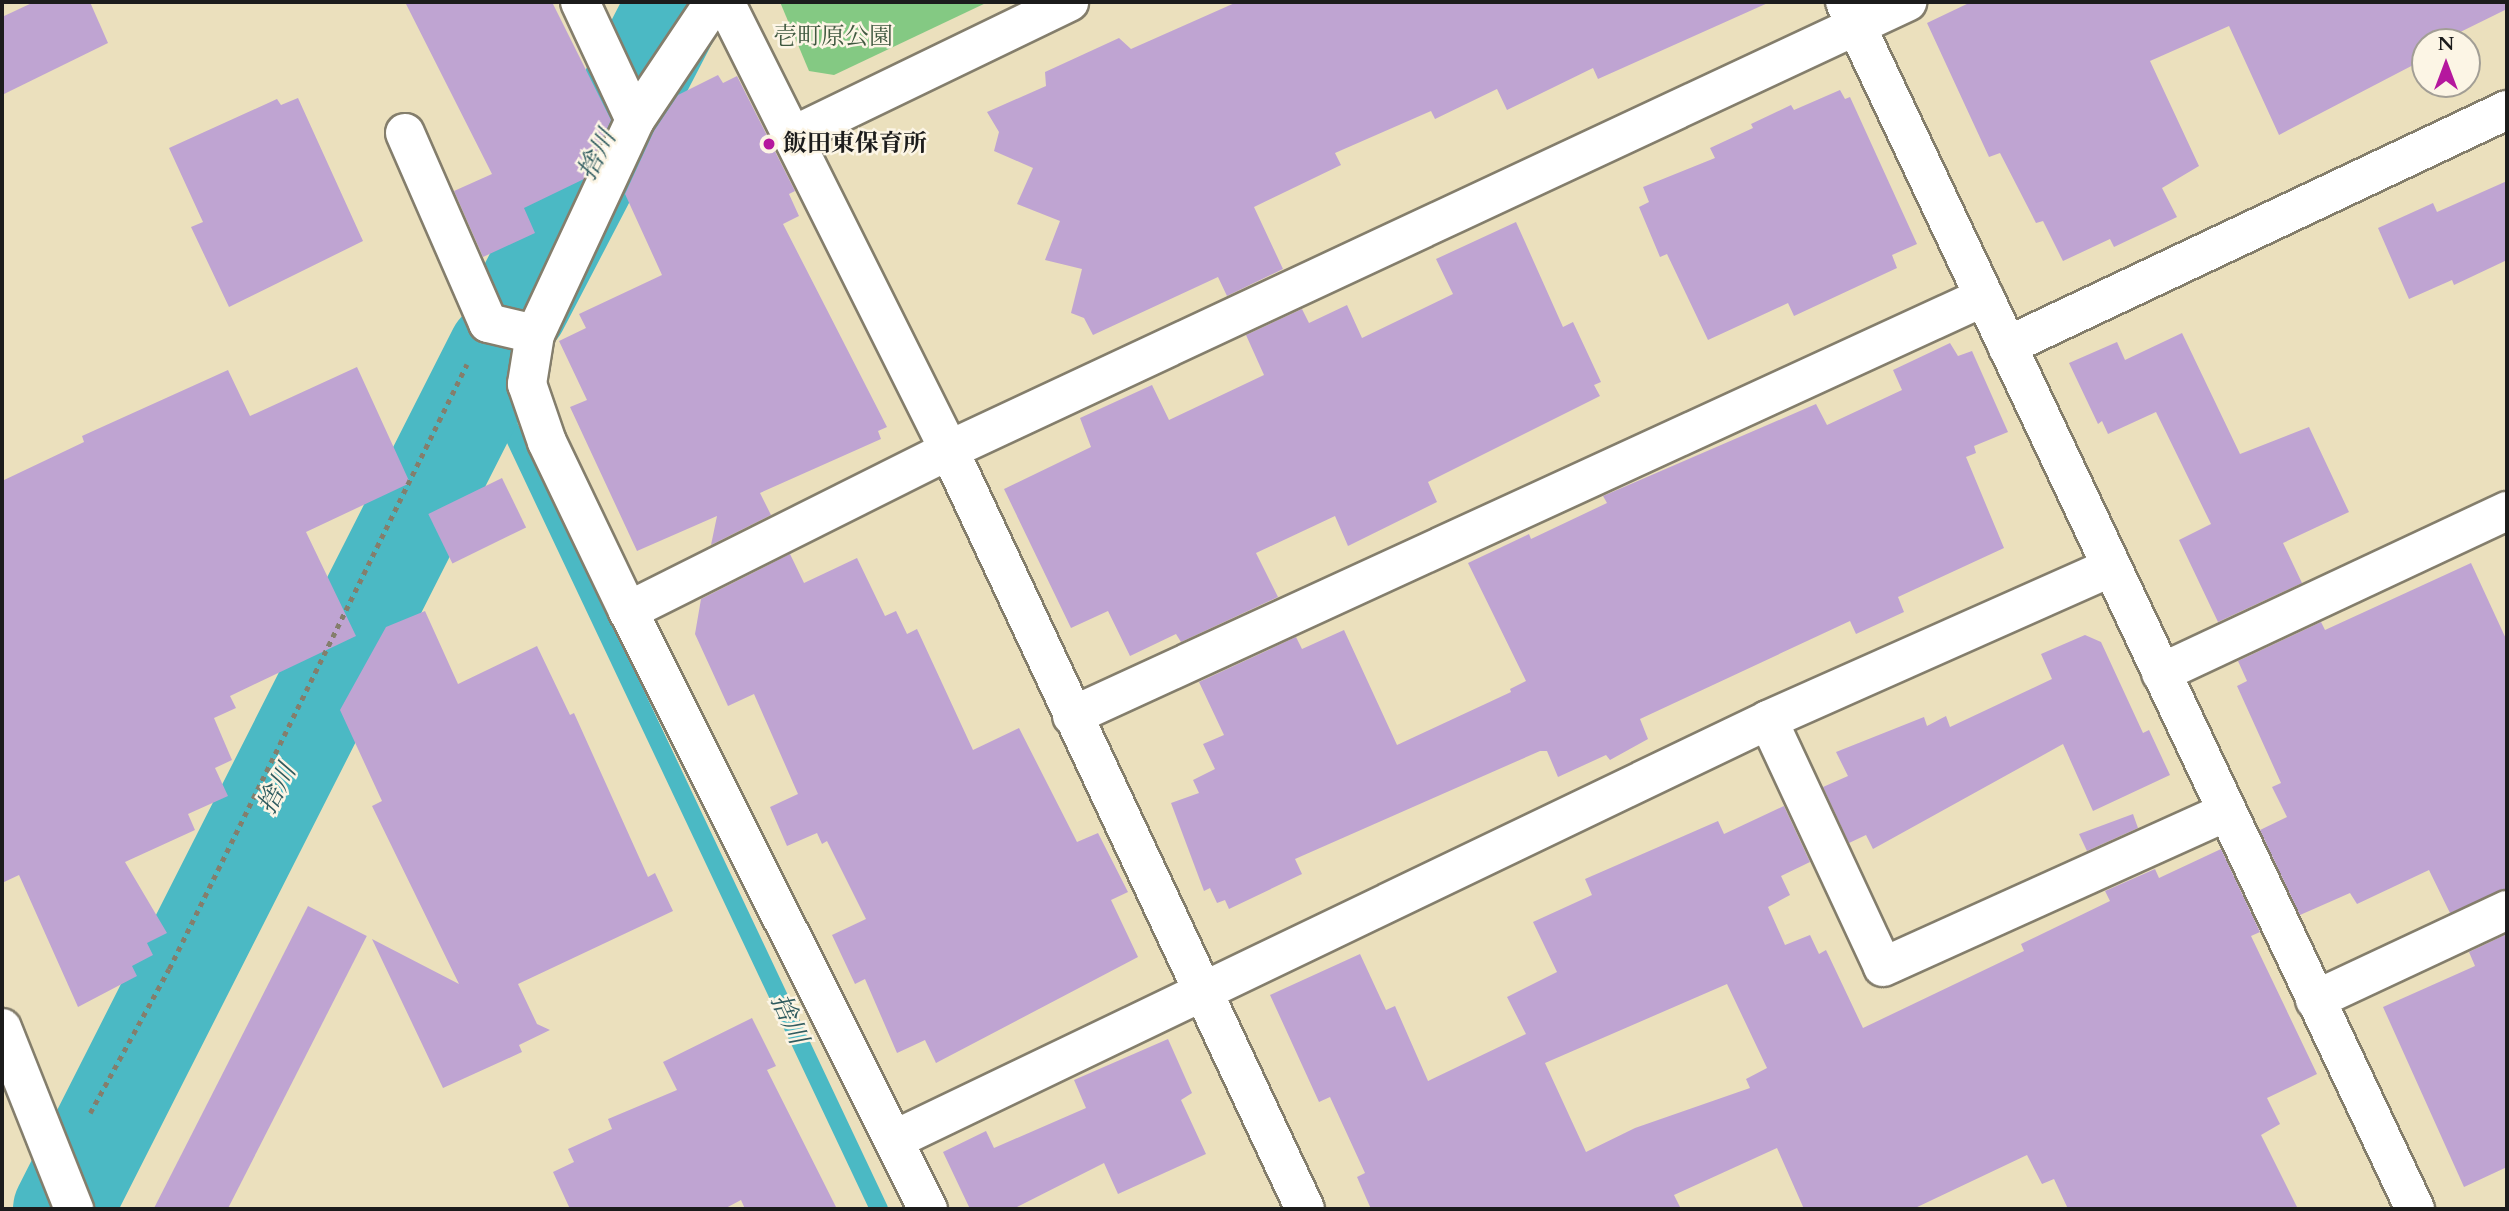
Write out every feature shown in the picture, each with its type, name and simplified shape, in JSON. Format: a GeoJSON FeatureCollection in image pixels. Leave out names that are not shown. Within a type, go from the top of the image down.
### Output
{"type":"FeatureCollection","features":[{"type":"Feature","properties":{"kind":"street"},"geometry":{"type":"LineString","coordinates":[[580,2],[635,120]]}},
{"type":"Feature","properties":{"kind":"street"},"geometry":{"type":"LineString","coordinates":[[714,2],[635,120],[535,334],[527,384],[547,442],[628,611],[896,1139],[928,1209]]}},
{"type":"Feature","properties":{"kind":"street"},"geometry":{"type":"LineString","coordinates":[[726,2],[949,450],[1305,1209]]}},
{"type":"Feature","properties":{"kind":"street"},"geometry":{"type":"LineString","coordinates":[[793,136],[1069,2]]}},
{"type":"Feature","properties":{"kind":"street"},"geometry":{"type":"LineString","coordinates":[[628,611],[949,450],[1851,14],[1907,2]]}},
{"type":"Feature","properties":{"kind":"street"},"geometry":{"type":"LineString","coordinates":[[1851,14],[2415,1209]]}},
{"type":"Feature","properties":{"kind":"street"},"geometry":{"type":"LineString","coordinates":[[2007,346],[2507,110]]}},
{"type":"Feature","properties":{"kind":"street"},"geometry":{"type":"LineString","coordinates":[[405,133],[488,323],[535,334]]}},
{"type":"Feature","properties":{"kind":"street"},"geometry":{"type":"LineString","coordinates":[[1072,716],[1984,297]]}},
{"type":"Feature","properties":{"kind":"street"},"geometry":{"type":"LineString","coordinates":[[2161,673],[2507,511]]}},
{"type":"Feature","properties":{"kind":"street"},"geometry":{"type":"LineString","coordinates":[[896,1139],[1769,720],[2111,567]]}},
{"type":"Feature","properties":{"kind":"street"},"geometry":{"type":"LineString","coordinates":[[1769,720],[1883,967],[2227,812]]}},
{"type":"Feature","properties":{"kind":"street"},"geometry":{"type":"LineString","coordinates":[[2315,1000],[2507,910]]}},
{"type":"Feature","properties":{"kind":"street"},"geometry":{"type":"LineString","coordinates":[[2,1028],[74,1209]]}},
{"type":"Feature","properties":{"kind":"path"},"geometry":{"type":"LineString","coordinates":[[59,1170],[175,957],[488,323]]}},
{"type":"Feature","properties":{"kind":"green space","name":"壱町原公園"},"geometry":{"type":"Polygon","coordinates":[[[780,2],[988,2],[834,75],[809,71],[780,2]]]}},
{"type":"Feature","properties":{"kind":"building"},"geometry":{"type":"Polygon","coordinates":[[[34,2],[90,2],[108,43],[2,95],[2,17],[34,2]]]}},
{"type":"Feature","properties":{"kind":"building"},"geometry":{"type":"Polygon","coordinates":[[[405,2],[552,2],[611,120],[584,179],[524,208],[535,233],[483,257],[454,191],[492,174],[405,2]]]}},
{"type":"Feature","properties":{"kind":"building"},"geometry":{"type":"Polygon","coordinates":[[[1237,2],[1770,2],[1598,79],[1593,68],[1507,110],[1497,89],[1435,119],[1431,111],[1335,153],[1341,165],[1254,207],[1283,269],[1227,296],[1218,277],[1093,335],[1084,318],[1071,313],[1082,269],[1045,260],[1060,221],[1017,204],[1033,168],[994,151],[999,132],[987,112],[1046,86],[1045,72],[1119,38],[1131,49],[1237,2]]]}},
{"type":"Feature","properties":{"kind":"building"},"geometry":{"type":"Polygon","coordinates":[[[1971,2],[2507,2],[2507,9],[2468,28],[2411,28],[2411,66],[2279,135],[2229,26],[2150,61],[2199,166],[2162,188],[2177,217],[2114,247],[2110,239],[2063,261],[2043,221],[2036,223],[2000,153],[1989,157],[1927,23],[1971,2]]]}},
{"type":"Feature","properties":{"kind":"building"},"geometry":{"type":"Polygon","coordinates":[[[718,75],[723,83],[737,76],[795,191],[789,194],[799,216],[783,224],[887,427],[878,431],[881,439],[760,493],[771,515],[711,545],[717,516],[637,551],[570,407],[587,400],[559,341],[586,328],[579,314],[662,275],[625,194],[654,131],[678,95],[718,75]]]}},
{"type":"Feature","properties":{"kind":"building"},"geometry":{"type":"Polygon","coordinates":[[[1840,90],[1845,99],[1850,97],[1917,244],[1892,255],[1897,268],[1794,316],[1788,303],[1708,340],[1667,254],[1660,257],[1639,207],[1649,202],[1643,187],[1715,158],[1710,148],[1753,128],[1751,124],[1791,105],[1794,110],[1840,90]]]}},
{"type":"Feature","properties":{"kind":"building"},"geometry":{"type":"Polygon","coordinates":[[[298,98],[363,241],[229,307],[191,227],[203,222],[169,148],[277,99],[281,105],[298,98]]]}},
{"type":"Feature","properties":{"kind":"building"},"geometry":{"type":"Polygon","coordinates":[[[2507,181],[2507,260],[2454,285],[2452,280],[2409,299],[2378,228],[2433,203],[2437,212],[2507,181]]]}},
{"type":"Feature","properties":{"kind":"building"},"geometry":{"type":"Polygon","coordinates":[[[1516,222],[1563,327],[1573,322],[1601,382],[1594,385],[1600,396],[1428,482],[1437,502],[1348,546],[1335,516],[1256,553],[1278,597],[1181,642],[1176,634],[1130,656],[1108,611],[1071,628],[1004,489],[1091,447],[1080,418],[1152,385],[1169,420],[1264,375],[1246,335],[1302,309],[1309,323],[1347,305],[1362,338],[1453,294],[1436,259],[1516,222]]]}},
{"type":"Feature","properties":{"kind":"building"},"geometry":{"type":"Polygon","coordinates":[[[2182,333],[2240,454],[2309,427],[2349,512],[2283,543],[2302,583],[2218,622],[2179,540],[2211,524],[2156,412],[2108,434],[2102,421],[2098,424],[2069,363],[2117,342],[2125,360],[2182,333]]]}},
{"type":"Feature","properties":{"kind":"building"},"geometry":{"type":"Polygon","coordinates":[[[1950,343],[1958,356],[1972,351],[2008,432],[1974,446],[1976,453],[1966,457],[2004,548],[1898,597],[1904,612],[1856,634],[1850,621],[1640,719],[1648,739],[1610,760],[1606,755],[1558,777],[1547,751],[1540,751],[1295,859],[1302,874],[1229,909],[1225,900],[1217,903],[1210,888],[1204,891],[1171,803],[1199,793],[1193,780],[1215,769],[1203,744],[1224,735],[1199,682],[1296,637],[1302,649],[1344,630],[1397,745],[1511,692],[1510,689],[1526,681],[1468,563],[1529,534],[1531,539],[1607,503],[1603,496],[1816,404],[1827,425],[1902,390],[1893,370],[1950,343]]]}},
{"type":"Feature","properties":{"kind":"building"},"geometry":{"type":"Polygon","coordinates":[[[357,367],[410,483],[306,532],[356,636],[230,696],[236,708],[214,718],[232,760],[215,768],[228,796],[188,814],[195,830],[125,862],[167,933],[147,943],[153,955],[132,966],[137,976],[78,1007],[19,875],[2,883],[2,481],[84,442],[82,436],[228,370],[250,416],[357,367]]]}},
{"type":"Feature","properties":{"kind":"building"},"geometry":{"type":"Polygon","coordinates":[[[502,478],[526,527],[452,563],[428,514],[502,478]]]}},
{"type":"Feature","properties":{"kind":"building"},"geometry":{"type":"Polygon","coordinates":[[[790,554],[804,583],[857,558],[885,616],[896,611],[907,634],[917,629],[973,750],[1019,728],[1077,842],[1098,833],[1128,892],[1111,900],[1138,957],[936,1063],[925,1040],[897,1053],[865,979],[855,984],[832,935],[866,919],[827,841],[822,844],[817,833],[787,846],[770,807],[798,794],[754,694],[728,706],[695,634],[701,599],[790,554]]]}},
{"type":"Feature","properties":{"kind":"building"},"geometry":{"type":"Polygon","coordinates":[[[2471,563],[2507,641],[2507,888],[2450,913],[2429,870],[2357,904],[2350,893],[2300,915],[2260,830],[2287,817],[2272,787],[2281,783],[2237,686],[2247,681],[2238,661],[2321,622],[2325,630],[2471,563]]]}},
{"type":"Feature","properties":{"kind":"building"},"geometry":{"type":"Polygon","coordinates":[[[425,611],[458,684],[537,646],[570,715],[574,713],[648,877],[655,873],[673,911],[518,984],[537,1024],[550,1030],[519,1045],[522,1052],[443,1088],[372,939],[459,984],[372,806],[382,801],[340,710],[386,627],[425,611]]]}},
{"type":"Feature","properties":{"kind":"building"},"geometry":{"type":"Polygon","coordinates":[[[2085,635],[2101,642],[2143,733],[2149,730],[2170,775],[2093,811],[2063,744],[1873,849],[1866,835],[1849,843],[1823,787],[1848,776],[1836,752],[1924,717],[1927,726],[1946,716],[1950,727],[2052,679],[2041,654],[2085,635]]]}},
{"type":"Feature","properties":{"kind":"building"},"geometry":{"type":"Polygon","coordinates":[[[1784,806],[1810,862],[1781,876],[1790,895],[1768,907],[1785,945],[1810,935],[1819,954],[1826,950],[1863,1028],[2024,951],[2021,944],[2110,901],[2105,891],[2155,869],[2159,878],[2221,849],[2260,932],[2251,936],[2317,1074],[2267,1098],[2280,1124],[2261,1135],[2298,1209],[2068,1209],[2054,1179],[2042,1184],[2027,1155],[1913,1209],[1804,1209],[1777,1148],[1674,1195],[1681,1209],[1371,1209],[1357,1177],[1365,1173],[1330,1097],[1319,1102],[1270,995],[1360,954],[1386,1010],[1395,1006],[1428,1081],[1526,1034],[1507,997],[1557,972],[1533,922],[1592,895],[1585,879],[1718,821],[1724,834],[1784,806]],[[1727,984],[1545,1063],[1586,1152],[1635,1128],[1750,1088],[1746,1079],[1767,1068],[1727,984]]]}},
{"type":"Feature","properties":{"kind":"building"},"geometry":{"type":"Polygon","coordinates":[[[2133,814],[2138,828],[2087,851],[2079,834],[2133,814]]]}},
{"type":"Feature","properties":{"kind":"building"},"geometry":{"type":"Polygon","coordinates":[[[308,906],[367,936],[228,1209],[154,1209],[308,906]]]}},
{"type":"Feature","properties":{"kind":"building"},"geometry":{"type":"Polygon","coordinates":[[[2507,934],[2507,1167],[2464,1187],[2383,1007],[2475,966],[2469,952],[2507,934]]]}},
{"type":"Feature","properties":{"kind":"building"},"geometry":{"type":"Polygon","coordinates":[[[752,1018],[776,1066],[767,1070],[837,1209],[745,1209],[741,1200],[724,1209],[570,1209],[553,1172],[574,1162],[568,1149],[612,1129],[608,1119],[677,1090],[663,1062],[752,1018]]]}},
{"type":"Feature","properties":{"kind":"building"},"geometry":{"type":"Polygon","coordinates":[[[1168,1039],[1192,1093],[1181,1100],[1206,1154],[1118,1194],[1104,1163],[1013,1209],[970,1209],[943,1152],[986,1131],[994,1148],[1086,1108],[1074,1080],[1168,1039]]]}},
{"type":"Feature","properties":{"kind":"waterway","name":"捨川"},"geometry":{"type":"LineString","coordinates":[[518,308],[677,2]]}},
{"type":"Feature","properties":{"kind":"waterway","name":"捨川"},"geometry":{"type":"LineString","coordinates":[[63,1209],[498,351]]}},
{"type":"Feature","properties":{"kind":"waterway","name":"捨川"},"geometry":{"type":"LineString","coordinates":[[492,369],[508,424],[879,1209]]}},
{"type":"Feature","properties":{"kind":"place","name":"飯田東保育所"},"geometry":{"type":"Point","coordinates":[769,144]}}]}
